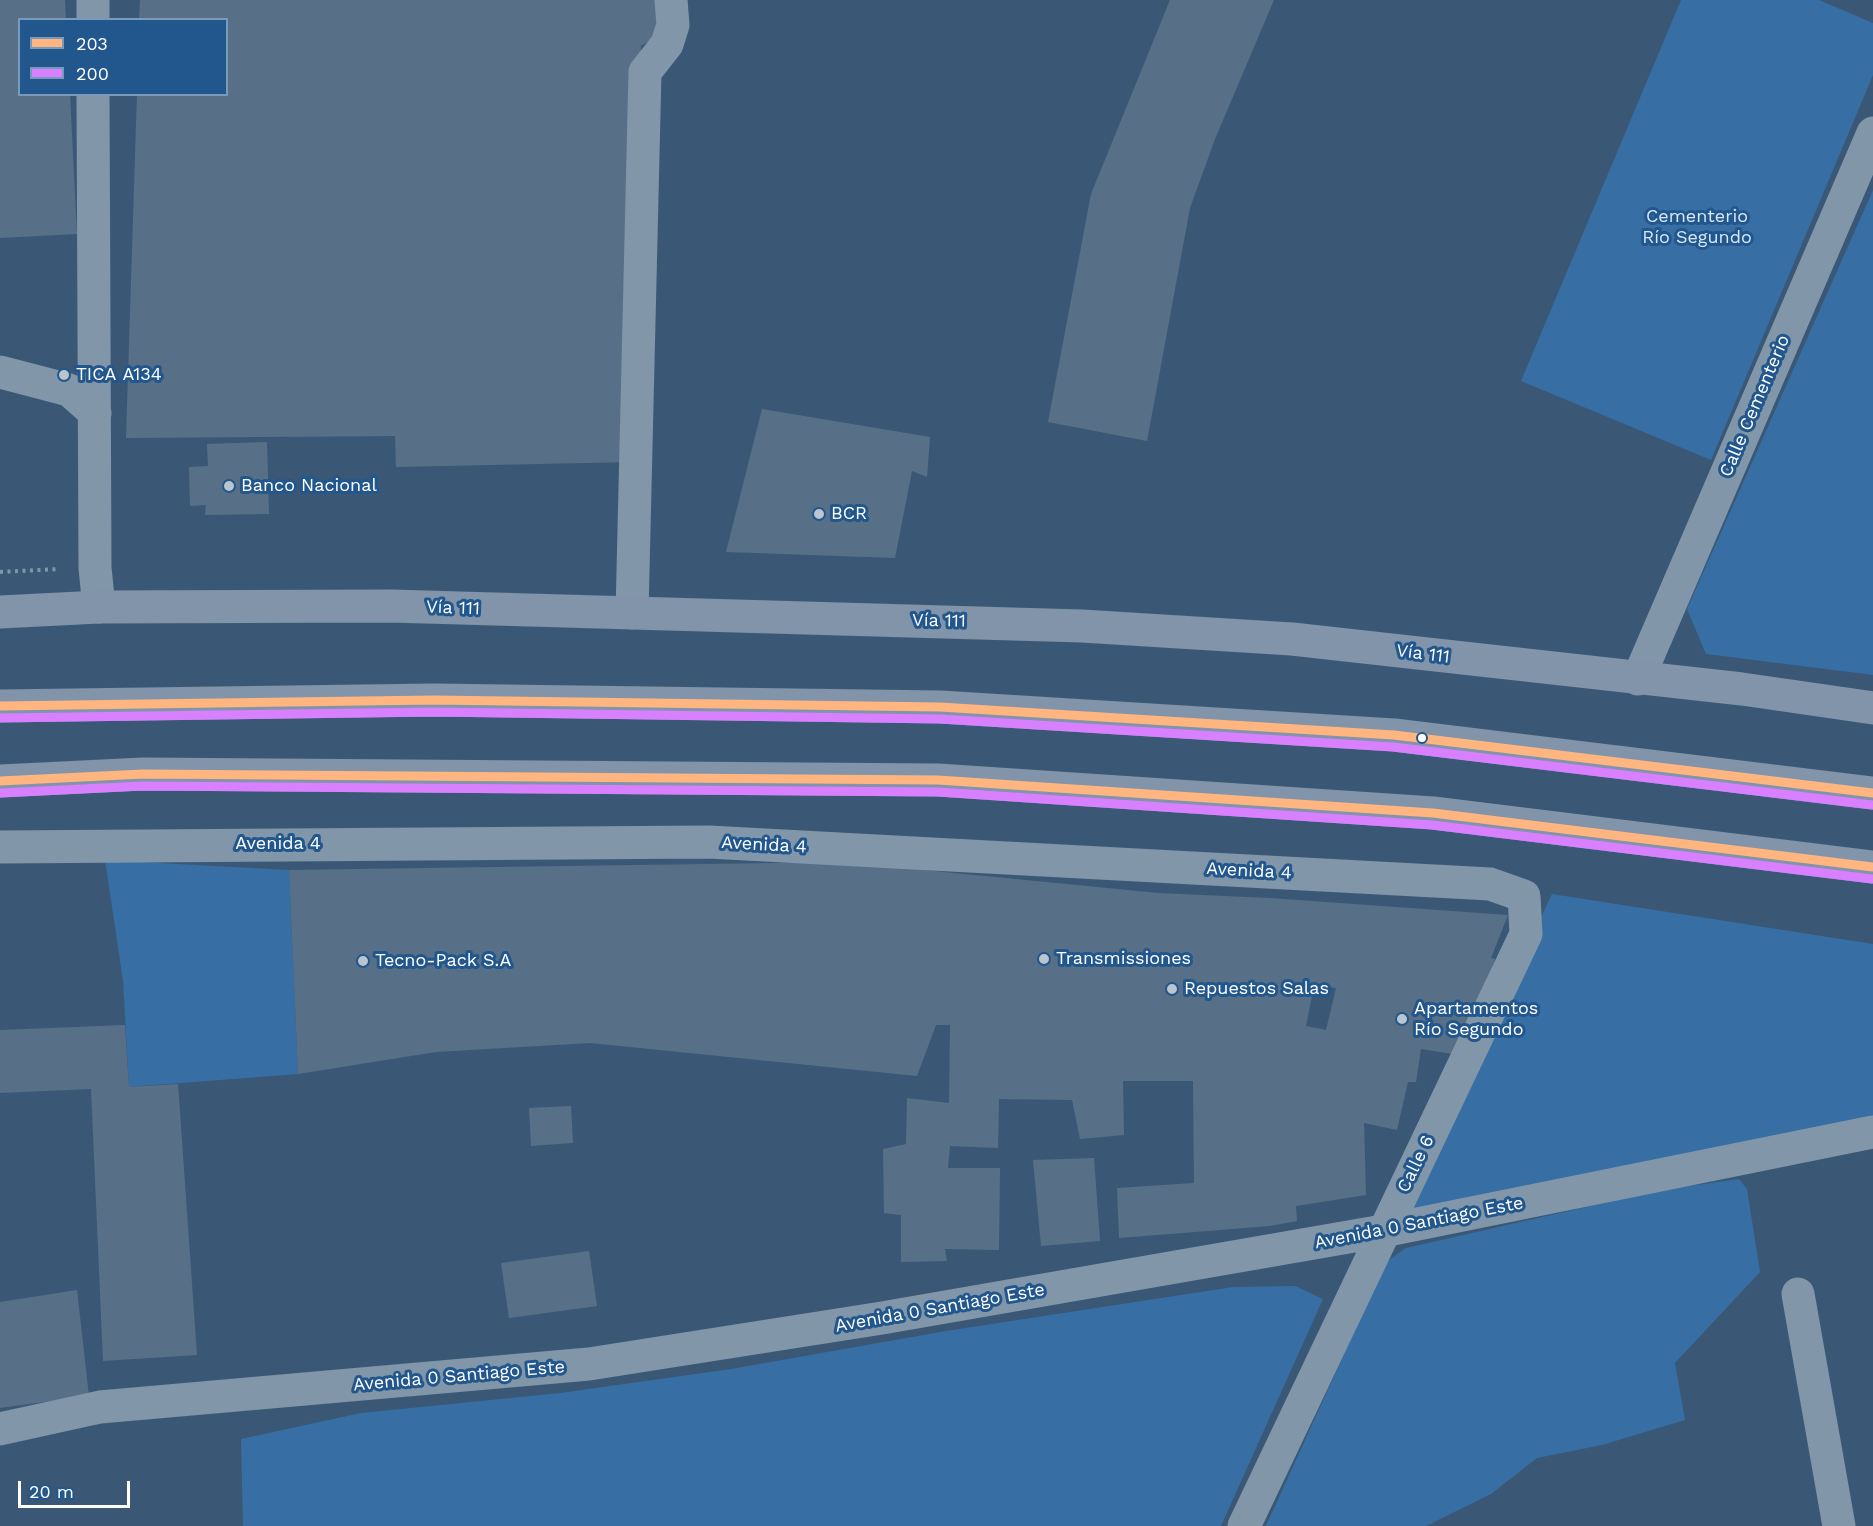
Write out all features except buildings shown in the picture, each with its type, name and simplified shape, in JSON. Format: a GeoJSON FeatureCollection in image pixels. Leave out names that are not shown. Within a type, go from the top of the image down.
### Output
{"type":"FeatureCollection","features":[{"type":"Feature","properties":{"kind":"main road","name":"Vía 111"},"geometry":{"type":"LineString","coordinates":[[0,612],[99,607],[391,606],[976,621],[1184,631],[1292,639],[1742,689],[1873,708]]}},
{"type":"Feature","properties":{"kind":"main road"},"geometry":{"type":"LineString","coordinates":[[0,706],[434,700],[940,706],[1394,735],[1873,793]]}},
{"type":"Feature","properties":{"kind":"main road"},"geometry":{"type":"LineString","coordinates":[[0,781],[143,774],[938,780],[1433,813],[1873,867]]}},
{"type":"Feature","properties":{"kind":"street"},"geometry":{"type":"LineString","coordinates":[[93,0],[93,18]]}},
{"type":"Feature","properties":{"kind":"street"},"geometry":{"type":"LineString","coordinates":[[632,613],[645,72],[667,44],[673,25],[671,0]]}},
{"type":"Feature","properties":{"kind":"street"},"geometry":{"type":"LineString","coordinates":[[93,96],[95,568],[99,607]]}},
{"type":"Feature","properties":{"kind":"street","name":"Calle Cementerio"},"geometry":{"type":"LineString","coordinates":[[1638,679],[1873,133]]}},
{"type":"Feature","properties":{"kind":"street"},"geometry":{"type":"LineString","coordinates":[[0,372],[69,390],[95,413]]}},
{"type":"Feature","properties":{"kind":"street","name":"Avenida 4"},"geometry":{"type":"LineString","coordinates":[[0,847],[709,842],[1490,884],[1524,896]]}},
{"type":"Feature","properties":{"kind":"street","name":"Calle 6"},"geometry":{"type":"LineString","coordinates":[[1244,1526],[1526,934],[1524,896]]}},
{"type":"Feature","properties":{"kind":"street","name":"Avenida 0 Santiago Este"},"geometry":{"type":"LineString","coordinates":[[0,1430],[100,1407],[589,1364],[882,1318],[1383,1231],[1873,1132]]}},
{"type":"Feature","properties":{"kind":"street"},"geometry":{"type":"LineString","coordinates":[[1798,1294],[1839,1526]]}},
{"type":"Feature","properties":{"kind":"path"},"geometry":{"type":"LineString","coordinates":[[0,572],[95,568]]}},
{"type":"Feature","properties":{"kind":"green space","name":"Cementerio Río Segundo"},"geometry":{"type":"Polygon","coordinates":[[[1681,0],[1819,0],[1873,23],[1873,75],[1711,460],[1521,381],[1681,0]]]}},
{"type":"Feature","properties":{"kind":"green space"},"geometry":{"type":"Polygon","coordinates":[[[1873,190],[1873,675],[1706,654],[1687,609],[1873,190]]]}},
{"type":"Feature","properties":{"kind":"green space"},"geometry":{"type":"Polygon","coordinates":[[[105,860],[289,870],[298,1074],[129,1087],[123,981],[105,860]]]}},
{"type":"Feature","properties":{"kind":"green space"},"geometry":{"type":"Polygon","coordinates":[[[1552,894],[1873,944],[1873,1118],[1415,1216],[1405,1204],[1552,894]]]}},
{"type":"Feature","properties":{"kind":"green space"},"geometry":{"type":"Polygon","coordinates":[[[1739,1179],[1747,1189],[1760,1272],[1675,1363],[1685,1420],[1602,1445],[1537,1458],[1491,1494],[1426,1526],[1266,1526],[1386,1262],[1406,1248],[1661,1190],[1739,1179]]]}},
{"type":"Feature","properties":{"kind":"green space"},"geometry":{"type":"Polygon","coordinates":[[[1295,1286],[1323,1299],[1221,1526],[243,1526],[241,1439],[361,1413],[560,1393],[731,1369],[946,1331],[1233,1287],[1295,1286]]]}},
{"type":"Feature","properties":{"kind":"transit line","name":"203"},"geometry":{"type":"LineString","coordinates":[[0,706],[434,700],[940,707],[1394,735],[1873,793]]}},
{"type":"Feature","properties":{"kind":"transit line","name":"200"},"geometry":{"type":"LineString","coordinates":[[0,718],[434,712],[940,719],[1393,747],[1872,805]]}},
{"type":"Feature","properties":{"kind":"transit line","name":"203"},"geometry":{"type":"LineString","coordinates":[[0,781],[143,774],[938,780],[1433,813],[1873,867]]}},
{"type":"Feature","properties":{"kind":"transit line","name":"200"},"geometry":{"type":"LineString","coordinates":[[1,793],[143,786],[938,792],[1432,825],[1872,879]]}},
{"type":"Feature","properties":{"kind":"place","name":"TICA A134"},"geometry":{"type":"Point","coordinates":[64,375]}},
{"type":"Feature","properties":{"kind":"place","name":"Banco Nacional"},"geometry":{"type":"Point","coordinates":[229,486]}},
{"type":"Feature","properties":{"kind":"place","name":"BCR"},"geometry":{"type":"Point","coordinates":[819,514]}},
{"type":"Feature","properties":{"kind":"place","name":"Transmissiones"},"geometry":{"type":"Point","coordinates":[1044,959]}},
{"type":"Feature","properties":{"kind":"place","name":"Tecno-Pack S.A"},"geometry":{"type":"Point","coordinates":[363,961]}},
{"type":"Feature","properties":{"kind":"place","name":"Repuestos Salas"},"geometry":{"type":"Point","coordinates":[1172,989]}},
{"type":"Feature","properties":{"kind":"place","name":"Apartamentos Río Segundo"},"geometry":{"type":"Point","coordinates":[1402,1019]}}]}
